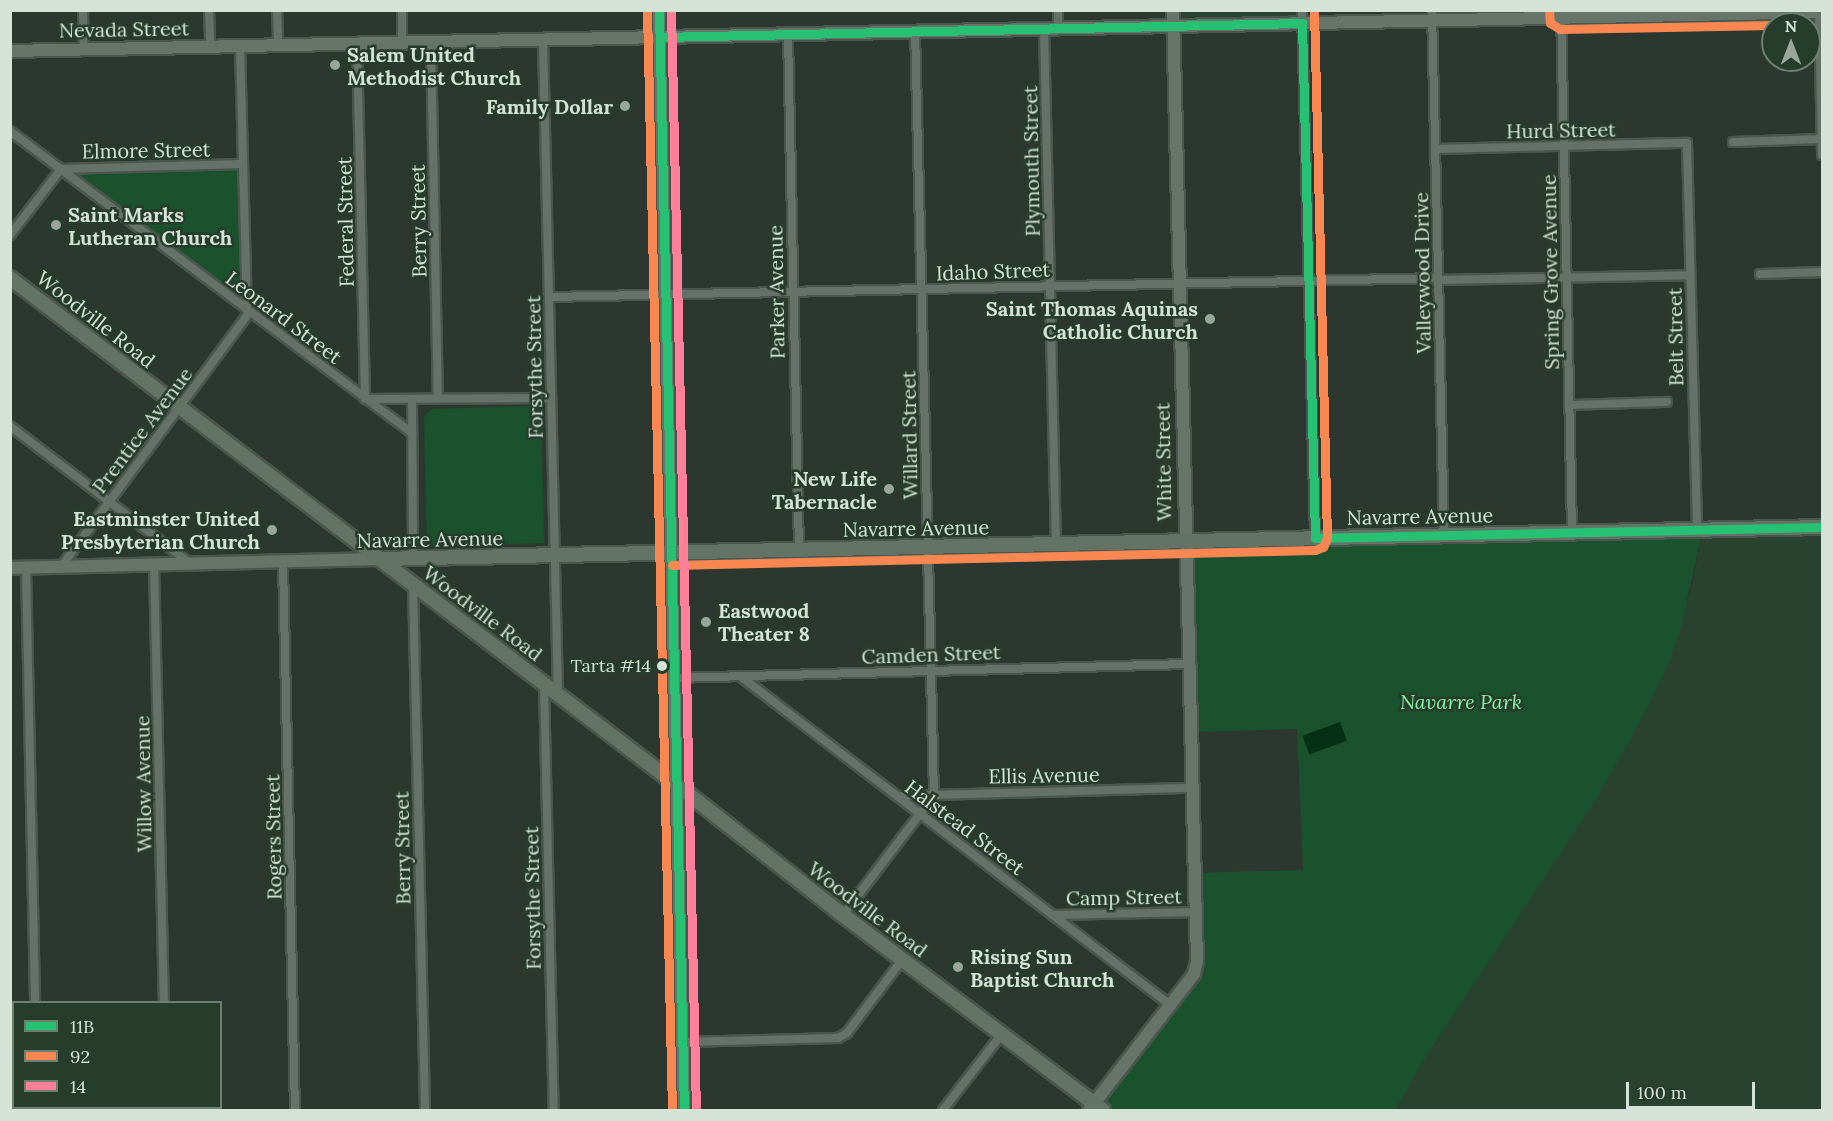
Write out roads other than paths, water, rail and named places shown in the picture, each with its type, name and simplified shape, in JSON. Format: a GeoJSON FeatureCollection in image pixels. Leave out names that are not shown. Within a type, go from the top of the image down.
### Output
{"type":"FeatureCollection","features":[{"type":"Feature","properties":{"kind":"main road","name":"Woodville Road"},"geometry":{"type":"LineString","coordinates":[[10,278],[677,785],[1095,1108]]}},
{"type":"Feature","properties":{"kind":"main road","name":"Navarre Avenue"},"geometry":{"type":"LineString","coordinates":[[380,560],[1822,527]]}},
{"type":"Feature","properties":{"kind":"street"},"geometry":{"type":"LineString","coordinates":[[83,10],[84,50]]}},
{"type":"Feature","properties":{"kind":"street"},"geometry":{"type":"LineString","coordinates":[[210,10],[210,47]]}},
{"type":"Feature","properties":{"kind":"street"},"geometry":{"type":"LineString","coordinates":[[277,10],[278,45]]}},
{"type":"Feature","properties":{"kind":"street"},"geometry":{"type":"LineString","coordinates":[[402,10],[402,43]]}},
{"type":"Feature","properties":{"kind":"street"},"geometry":{"type":"LineString","coordinates":[[659,10],[684,1110]]}},
{"type":"Feature","properties":{"kind":"street"},"geometry":{"type":"LineString","coordinates":[[1058,10],[1058,28]]}},
{"type":"Feature","properties":{"kind":"street","name":"White Street"},"geometry":{"type":"LineString","coordinates":[[1095,1108],[1197,966],[1178,282],[1173,10]]}},
{"type":"Feature","properties":{"kind":"street"},"geometry":{"type":"LineString","coordinates":[[1820,11],[1822,155]]}},
{"type":"Feature","properties":{"kind":"street","name":"Nevada Street"},"geometry":{"type":"LineString","coordinates":[[10,51],[1173,26],[1302,17],[1820,11]]}},
{"type":"Feature","properties":{"kind":"street","name":"Spring Grove Avenue"},"geometry":{"type":"LineString","coordinates":[[1561,14],[1572,532]]}},
{"type":"Feature","properties":{"kind":"street","name":"Valleywood Drive"},"geometry":{"type":"LineString","coordinates":[[1432,15],[1444,535]]}},
{"type":"Feature","properties":{"kind":"street"},"geometry":{"type":"LineString","coordinates":[[1302,17],[1315,538]]}},
{"type":"Feature","properties":{"kind":"street","name":"Plymouth Street"},"geometry":{"type":"LineString","coordinates":[[1044,28],[1056,544]]}},
{"type":"Feature","properties":{"kind":"street","name":"Willard Street"},"geometry":{"type":"LineString","coordinates":[[915,31],[934,795]]}},
{"type":"Feature","properties":{"kind":"street","name":"Parker Avenue"},"geometry":{"type":"LineString","coordinates":[[788,34],[799,550]]}},
{"type":"Feature","properties":{"kind":"street","name":"Forsythe Street"},"geometry":{"type":"LineString","coordinates":[[543,39],[558,695]]}},
{"type":"Feature","properties":{"kind":"street","name":"Berry Street"},"geometry":{"type":"LineString","coordinates":[[431,42],[438,399]]}},
{"type":"Feature","properties":{"kind":"street","name":"Federal Street"},"geometry":{"type":"LineString","coordinates":[[357,44],[366,399]]}},
{"type":"Feature","properties":{"kind":"street"},"geometry":{"type":"LineString","coordinates":[[240,46],[249,311]]}},
{"type":"Feature","properties":{"kind":"street","name":"Leonard Street"},"geometry":{"type":"LineString","coordinates":[[10,131],[412,433]]}},
{"type":"Feature","properties":{"kind":"street"},"geometry":{"type":"LineString","coordinates":[[1733,142],[1822,140]]}},
{"type":"Feature","properties":{"kind":"street","name":"Hurd Street"},"geometry":{"type":"LineString","coordinates":[[1436,149],[1687,143]]}},
{"type":"Feature","properties":{"kind":"street","name":"Belt Street"},"geometry":{"type":"LineString","coordinates":[[1687,143],[1696,529]]}},
{"type":"Feature","properties":{"kind":"street","name":"Elmore Street"},"geometry":{"type":"LineString","coordinates":[[10,235],[61,169],[243,164]]}},
{"type":"Feature","properties":{"kind":"street"},"geometry":{"type":"LineString","coordinates":[[1760,274],[1822,272]]}},
{"type":"Feature","properties":{"kind":"street","name":"Idaho Street"},"geometry":{"type":"LineString","coordinates":[[549,297],[922,290],[1178,282],[1690,275]]}},
{"type":"Feature","properties":{"kind":"street","name":"Prentice Avenue"},"geometry":{"type":"LineString","coordinates":[[61,567],[249,311]]}},
{"type":"Feature","properties":{"kind":"street"},"geometry":{"type":"LineString","coordinates":[[366,399],[551,398]]}},
{"type":"Feature","properties":{"kind":"street"},"geometry":{"type":"LineString","coordinates":[[412,399],[413,559]]}},
{"type":"Feature","properties":{"kind":"street"},"geometry":{"type":"LineString","coordinates":[[1569,405],[1667,402]]}},
{"type":"Feature","properties":{"kind":"street"},"geometry":{"type":"LineString","coordinates":[[10,426],[191,564]]}},
{"type":"Feature","properties":{"kind":"street","name":"Navarre Avenue"},"geometry":{"type":"LineString","coordinates":[[10,568],[380,560]]}},
{"type":"Feature","properties":{"kind":"street","name":"Rogers Street"},"geometry":{"type":"LineString","coordinates":[[283,562],[296,1110]]}},
{"type":"Feature","properties":{"kind":"street","name":"Willow Avenue"},"geometry":{"type":"LineString","coordinates":[[154,565],[164,1001]]}},
{"type":"Feature","properties":{"kind":"street"},"geometry":{"type":"LineString","coordinates":[[26,568],[35,1001]]}},
{"type":"Feature","properties":{"kind":"street","name":"Berry Street"},"geometry":{"type":"LineString","coordinates":[[412,584],[425,1110]]}},
{"type":"Feature","properties":{"kind":"street","name":"Camden Street"},"geometry":{"type":"LineString","coordinates":[[674,678],[1189,664]]}},
{"type":"Feature","properties":{"kind":"street","name":"Halstead Street"},"geometry":{"type":"LineString","coordinates":[[740,676],[1169,1004]]}},
{"type":"Feature","properties":{"kind":"street","name":"Forsythe Street"},"geometry":{"type":"LineString","coordinates":[[544,684],[554,1110]]}},
{"type":"Feature","properties":{"kind":"street","name":"Ellis Avenue"},"geometry":{"type":"LineString","coordinates":[[897,796],[1192,788]]}},
{"type":"Feature","properties":{"kind":"street"},"geometry":{"type":"LineString","coordinates":[[843,915],[934,795]]}},
{"type":"Feature","properties":{"kind":"street","name":"Camp Street"},"geometry":{"type":"LineString","coordinates":[[1053,915],[1196,912]]}},
{"type":"Feature","properties":{"kind":"street"},"geometry":{"type":"LineString","coordinates":[[682,1042],[838,1038],[847,1033],[902,960]]}},
{"type":"Feature","properties":{"kind":"street"},"geometry":{"type":"LineString","coordinates":[[943,1110],[1000,1035]]}},
{"type":"Feature","properties":{"kind":"place","name":"Salem United Methodist Church"},"geometry":{"type":"Point","coordinates":[335,65]}},
{"type":"Feature","properties":{"kind":"place","name":"Family Dollar"},"geometry":{"type":"Point","coordinates":[625,106]}},
{"type":"Feature","properties":{"kind":"place","name":"Saint Marks Lutheran Church"},"geometry":{"type":"Point","coordinates":[56,225]}},
{"type":"Feature","properties":{"kind":"place","name":"Saint Thomas Aquinas Catholic Church"},"geometry":{"type":"Point","coordinates":[1210,319]}},
{"type":"Feature","properties":{"kind":"place","name":"New Life Tabernacle"},"geometry":{"type":"Point","coordinates":[889,489]}},
{"type":"Feature","properties":{"kind":"place","name":"Eastminster United Presbyterian Church"},"geometry":{"type":"Point","coordinates":[272,530]}},
{"type":"Feature","properties":{"kind":"place","name":"Eastwood Theater 8"},"geometry":{"type":"Point","coordinates":[706,622]}},
{"type":"Feature","properties":{"kind":"place","name":"Tarta #14"},"geometry":{"type":"Point","coordinates":[662,666]}},
{"type":"Feature","properties":{"kind":"place","name":"Rising Sun Baptist Church"},"geometry":{"type":"Point","coordinates":[958,967]}},
{"type":"Feature","properties":{"kind":"park label","name":"Navarre Park"},"geometry":{"type":"Point","coordinates":[1461,701]}}]}
